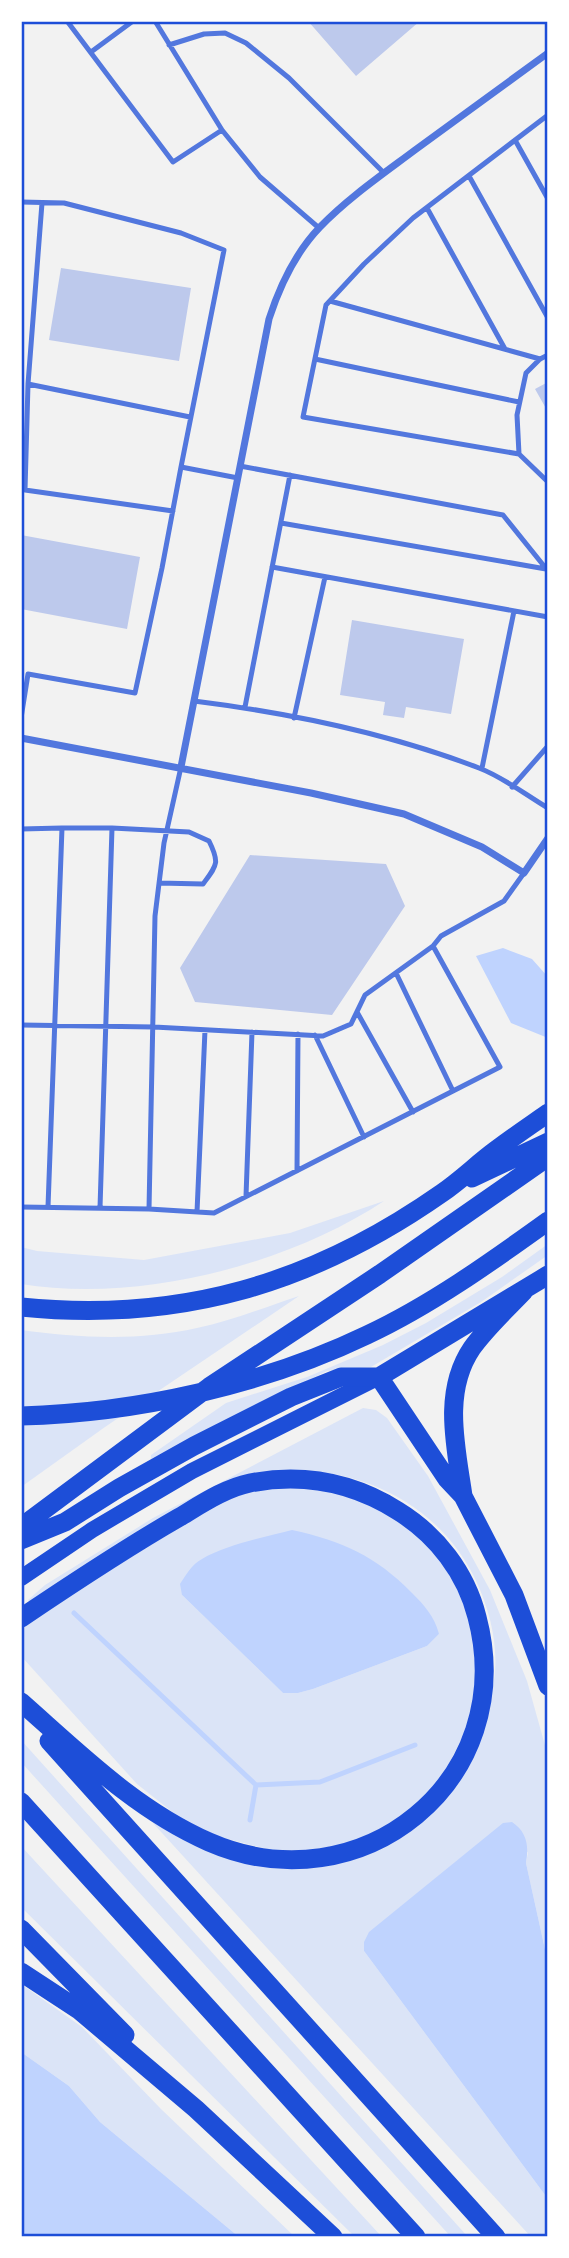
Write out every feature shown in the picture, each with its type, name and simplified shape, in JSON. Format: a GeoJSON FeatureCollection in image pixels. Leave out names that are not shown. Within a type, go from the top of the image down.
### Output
{"type":"FeatureCollection","features":[{"type":"Feature","properties":{"kind":"highway"},"geometry":{"type":"LineString","coordinates":[[21,1307],[63,1311],[136,1310],[194,1302],[256,1288],[308,1269],[391,1226],[443,1192],[495,1150],[548,1113]]}},
{"type":"Feature","properties":{"kind":"highway"},"geometry":{"type":"LineString","coordinates":[[443,1192],[548,1142]]}},
{"type":"Feature","properties":{"kind":"highway"},"geometry":{"type":"LineString","coordinates":[[21,1527],[209,1387],[380,1274],[548,1157]]}},
{"type":"Feature","properties":{"kind":"highway"},"geometry":{"type":"LineString","coordinates":[[21,1416],[125,1407],[178,1397],[242,1381],[308,1360],[368,1335],[447,1289],[548,1221]]}},
{"type":"Feature","properties":{"kind":"highway"},"geometry":{"type":"LineString","coordinates":[[21,1540],[65,1522],[194,1446],[291,1396],[341,1377],[379,1377],[548,1275]]}},
{"type":"Feature","properties":{"kind":"highway"},"geometry":{"type":"LineString","coordinates":[[463,1496],[454,1434],[453,1406],[457,1383],[472,1348],[524,1291]]}},
{"type":"Feature","properties":{"kind":"highway"},"geometry":{"type":"LineString","coordinates":[[379,1377],[447,1479],[463,1496],[514,1595],[548,1686]]}},
{"type":"Feature","properties":{"kind":"highway"},"geometry":{"type":"LineString","coordinates":[[21,1618],[208,1500],[246,1484],[284,1478],[307,1478],[331,1482],[381,1500],[404,1514],[442,1549],[467,1587],[482,1634],[485,1659],[481,1708],[473,1734],[462,1758],[434,1800],[397,1832],[374,1843],[351,1852],[302,1860],[246,1854],[211,1843],[179,1827],[112,1782],[21,1702]]}},
{"type":"Feature","properties":{"kind":"highway"},"geometry":{"type":"LineString","coordinates":[[21,1710],[496,2237]]}},
{"type":"Feature","properties":{"kind":"highway"},"geometry":{"type":"LineString","coordinates":[[21,1802],[416,2237]]}},
{"type":"Feature","properties":{"kind":"highway"},"geometry":{"type":"LineString","coordinates":[[21,1929],[196,2109],[333,2237]]}},
{"type":"Feature","properties":{"kind":"highway"},"geometry":{"type":"LineString","coordinates":[[21,1972],[79,2010],[196,2109]]}},
{"type":"Feature","properties":{"kind":"main road"},"geometry":{"type":"LineString","coordinates":[[21,1578],[92,1530],[192,1471],[379,1377]]}},
{"type":"Feature","properties":{"kind":"street"},"geometry":{"type":"LineString","coordinates":[[181,767],[269,319],[293,263],[319,228],[384,173],[548,53]]}},
{"type":"Feature","properties":{"kind":"street"},"geometry":{"type":"LineString","coordinates":[[21,738],[181,767],[404,814],[482,846],[524,873],[548,838]]}},
{"type":"Feature","properties":{"kind":"lane"},"geometry":{"type":"LineString","coordinates":[[67,21],[173,162],[222,130]]}},
{"type":"Feature","properties":{"kind":"lane"},"geometry":{"type":"LineString","coordinates":[[91,52],[133,21]]}},
{"type":"Feature","properties":{"kind":"lane"},"geometry":{"type":"LineString","coordinates":[[155,21],[222,130],[260,177],[319,228]]}},
{"type":"Feature","properties":{"kind":"lane"},"geometry":{"type":"LineString","coordinates":[[169,45],[204,34],[225,33],[246,43],[289,78],[384,173]]}},
{"type":"Feature","properties":{"kind":"lane"},"geometry":{"type":"LineString","coordinates":[[548,115],[427,208],[364,264],[326,305],[303,417],[519,454],[548,482]]}},
{"type":"Feature","properties":{"kind":"lane"},"geometry":{"type":"LineString","coordinates":[[515,140],[548,199]]}},
{"type":"Feature","properties":{"kind":"lane"},"geometry":{"type":"LineString","coordinates":[[469,176],[548,318]]}},
{"type":"Feature","properties":{"kind":"lane"},"geometry":{"type":"LineString","coordinates":[[21,202],[64,204],[181,233],[224,250],[135,693],[21,671]]}},
{"type":"Feature","properties":{"kind":"lane"},"geometry":{"type":"LineString","coordinates":[[42,203],[28,384],[25,490],[173,511]]}},
{"type":"Feature","properties":{"kind":"lane"},"geometry":{"type":"LineString","coordinates":[[427,208],[505,350]]}},
{"type":"Feature","properties":{"kind":"lane"},"geometry":{"type":"LineString","coordinates":[[330,301],[540,359]]}},
{"type":"Feature","properties":{"kind":"lane"},"geometry":{"type":"LineString","coordinates":[[519,454],[517,415],[526,373],[548,355]]}},
{"type":"Feature","properties":{"kind":"lane"},"geometry":{"type":"LineString","coordinates":[[314,359],[519,402]]}},
{"type":"Feature","properties":{"kind":"lane"},"geometry":{"type":"LineString","coordinates":[[28,384],[190,417]]}},
{"type":"Feature","properties":{"kind":"lane"},"geometry":{"type":"LineString","coordinates":[[240,466],[503,515],[547,570]]}},
{"type":"Feature","properties":{"kind":"lane"},"geometry":{"type":"LineString","coordinates":[[181,467],[237,478]]}},
{"type":"Feature","properties":{"kind":"lane"},"geometry":{"type":"LineString","coordinates":[[246,707],[290,475]]}},
{"type":"Feature","properties":{"kind":"lane"},"geometry":{"type":"LineString","coordinates":[[281,523],[547,570]]}},
{"type":"Feature","properties":{"kind":"lane"},"geometry":{"type":"LineString","coordinates":[[272,567],[548,617]]}},
{"type":"Feature","properties":{"kind":"lane"},"geometry":{"type":"LineString","coordinates":[[294,718],[325,577]]}},
{"type":"Feature","properties":{"kind":"lane"},"geometry":{"type":"LineString","coordinates":[[482,768],[514,611]]}},
{"type":"Feature","properties":{"kind":"lane"},"geometry":{"type":"LineString","coordinates":[[21,718],[28,674]]}},
{"type":"Feature","properties":{"kind":"lane"},"geometry":{"type":"LineString","coordinates":[[194,701],[246,707],[376,735],[482,768],[548,808]]}},
{"type":"Feature","properties":{"kind":"lane"},"geometry":{"type":"LineString","coordinates":[[512,787],[548,746]]}},
{"type":"Feature","properties":{"kind":"lane"},"geometry":{"type":"LineString","coordinates":[[149,1209],[155,916],[167,832],[181,767]]}},
{"type":"Feature","properties":{"kind":"lane"},"geometry":{"type":"LineString","coordinates":[[48,1207],[62,828]]}},
{"type":"Feature","properties":{"kind":"lane"},"geometry":{"type":"LineString","coordinates":[[100,1208],[111,828]]}},
{"type":"Feature","properties":{"kind":"lane"},"geometry":{"type":"LineString","coordinates":[[21,829],[111,828],[189,832],[209,841],[217,855],[217,866],[203,884],[159,883]]}},
{"type":"Feature","properties":{"kind":"lane"},"geometry":{"type":"LineString","coordinates":[[21,1025],[154,1027],[323,1036],[351,1024],[365,995],[433,946],[440,936],[504,901],[524,873]]}},
{"type":"Feature","properties":{"kind":"lane"},"geometry":{"type":"LineString","coordinates":[[21,1207],[214,1213],[500,1067],[433,946]]}},
{"type":"Feature","properties":{"kind":"lane"},"geometry":{"type":"LineString","coordinates":[[396,973],[453,1091]]}},
{"type":"Feature","properties":{"kind":"lane"},"geometry":{"type":"LineString","coordinates":[[357,1012],[413,1112]]}},
{"type":"Feature","properties":{"kind":"lane"},"geometry":{"type":"LineString","coordinates":[[197,1212],[205,1030]]}},
{"type":"Feature","properties":{"kind":"lane"},"geometry":{"type":"LineString","coordinates":[[246,1196],[252,1032]]}},
{"type":"Feature","properties":{"kind":"lane"},"geometry":{"type":"LineString","coordinates":[[297,1171],[298,1034]]}},
{"type":"Feature","properties":{"kind":"lane"},"geometry":{"type":"LineString","coordinates":[[315,1035],[364,1136]]}},
{"type":"Feature","properties":{"kind":"shaded area"},"geometry":{"type":"Polygon","coordinates":[[[384,1201],[345,1224],[302,1244],[257,1261],[210,1274],[114,1288],[66,1289],[21,1284],[21,1247],[37,1251],[144,1260],[290,1233],[384,1201]]]}},
{"type":"Feature","properties":{"kind":"shaded area"},"geometry":{"type":"Polygon","coordinates":[[[548,1244],[548,1255],[481,1302],[371,1367],[327,1371],[151,1459],[151,1455],[226,1403],[307,1377],[383,1345],[426,1323],[502,1277],[548,1244]]]}},
{"type":"Feature","properties":{"kind":"shaded area"},"geometry":{"type":"Polygon","coordinates":[[[299,1296],[21,1487],[21,1330],[87,1336],[154,1335],[210,1325],[299,1296]]]}},
{"type":"Feature","properties":{"kind":"shaded area"},"geometry":{"type":"Polygon","coordinates":[[[363,1408],[376,1410],[387,1418],[428,1476],[490,1590],[527,1681],[548,1756],[548,1963],[526,1863],[528,1852],[364,1951],[548,2199],[548,2237],[531,2237],[152,1822],[233,1858],[287,1868],[314,1868],[343,1862],[385,1846],[414,1828],[428,1809],[482,1715],[494,1679],[495,1647],[489,1616],[476,1581],[458,1550],[435,1524],[408,1503],[377,1487],[344,1476],[308,1471],[271,1471],[30,1602],[28,1600],[45,1585],[153,1518],[363,1408]]]}},
{"type":"Feature","properties":{"kind":"shaded area"},"geometry":{"type":"Polygon","coordinates":[[[278,1487],[328,1491],[362,1499],[414,1531],[442,1563],[468,1615],[476,1666],[474,1699],[463,1736],[442,1777],[410,1811],[354,1843],[309,1850],[271,1850],[220,1837],[180,1818],[137,1784],[21,1656],[21,1628],[70,1594],[220,1503],[245,1493],[278,1487]],[[182,1595],[283,1693],[313,1689],[427,1646],[439,1634],[182,1595]]]}},
{"type":"Feature","properties":{"kind":"shaded area"},"geometry":{"type":"Polygon","coordinates":[[[21,1740],[468,2237],[451,2237],[21,1762],[21,1740]]]}},
{"type":"Feature","properties":{"kind":"shaded area"},"geometry":{"type":"Polygon","coordinates":[[[21,1846],[382,2237],[355,2237],[21,1907],[21,1846]]]}},
{"type":"Feature","properties":{"kind":"shaded area"},"geometry":{"type":"Polygon","coordinates":[[[21,1984],[82,2027],[161,2109],[295,2237],[239,2237],[100,2122],[69,2086],[21,2052],[21,1984]]]}},
{"type":"Feature","properties":{"kind":"water"},"geometry":{"type":"Polygon","coordinates":[[[503,948],[532,959],[548,977],[548,1038],[511,1023],[476,956],[503,948]]]}},
{"type":"Feature","properties":{"kind":"water"},"geometry":{"type":"Polygon","coordinates":[[[292,1530],[342,1545],[385,1569],[425,1607],[439,1634],[427,1646],[313,1689],[283,1693],[182,1595],[180,1584],[195,1564],[212,1554],[292,1530]]]}},
{"type":"Feature","properties":{"kind":"water"},"geometry":{"type":"Polygon","coordinates":[[[512,1822],[521,1830],[526,1840],[526,1863],[548,1963],[548,2199],[364,1951],[364,1942],[369,1932],[503,1823],[512,1822]]]}},
{"type":"Feature","properties":{"kind":"water"},"geometry":{"type":"Polygon","coordinates":[[[21,2052],[69,2086],[100,2122],[239,2237],[21,2237],[21,2052]]]}},
{"type":"Feature","properties":{"kind":"building"},"geometry":{"type":"Polygon","coordinates":[[[308,21],[420,21],[356,76],[308,21]]]}},
{"type":"Feature","properties":{"kind":"building"},"geometry":{"type":"Polygon","coordinates":[[[61,268],[191,288],[179,361],[49,340],[61,268]]]}},
{"type":"Feature","properties":{"kind":"building"},"geometry":{"type":"Polygon","coordinates":[[[548,382],[548,412],[535,389],[548,382]]]}},
{"type":"Feature","properties":{"kind":"building"},"geometry":{"type":"Polygon","coordinates":[[[21,535],[140,557],[127,629],[21,609],[21,535]]]}},
{"type":"Feature","properties":{"kind":"building"},"geometry":{"type":"Polygon","coordinates":[[[352,620],[464,639],[451,714],[406,707],[404,718],[383,715],[385,702],[340,695],[352,620]]]}},
{"type":"Feature","properties":{"kind":"building"},"geometry":{"type":"Polygon","coordinates":[[[250,855],[386,864],[405,906],[332,1015],[195,1002],[180,968],[250,855]]]}},
{"type":"Feature","properties":{"kind":"waterway"},"geometry":{"type":"LineString","coordinates":[[74,1613],[256,1785],[320,1782],[415,1745]]}},
{"type":"Feature","properties":{"kind":"waterway"},"geometry":{"type":"LineString","coordinates":[[250,1820],[256,1785]]}}]}
